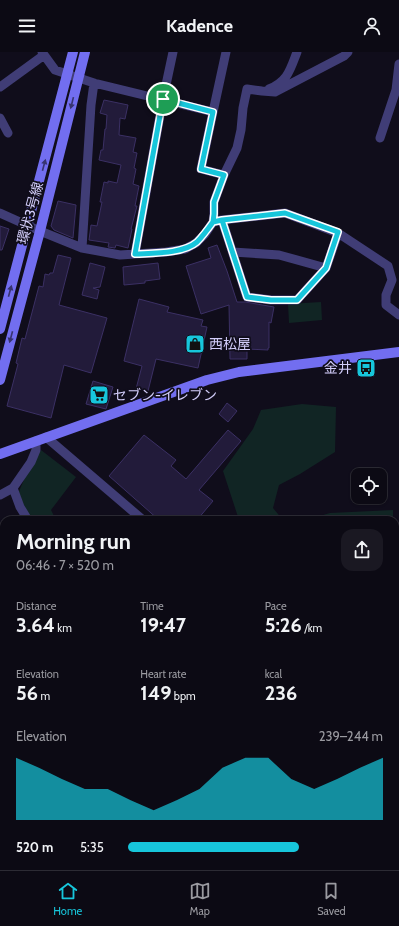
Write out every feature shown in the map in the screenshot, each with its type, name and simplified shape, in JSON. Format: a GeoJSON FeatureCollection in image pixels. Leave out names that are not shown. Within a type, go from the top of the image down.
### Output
{"type":"FeatureCollection","features":[{"type":"Feature","properties":{"kind":"street","name":"環状3号線"},"geometry":{"type":"LineString","coordinates":[[0,329],[73,52]]}},
{"type":"Feature","properties":{"kind":"street","name":"環状3号線"},"geometry":{"type":"LineString","coordinates":[[0,380],[40,231],[85,52]]}},
{"type":"Feature","properties":{"kind":"street"},"geometry":{"type":"LineString","coordinates":[[135,254],[173,52]]}},
{"type":"Feature","properties":{"kind":"street"},"geometry":{"type":"LineString","coordinates":[[224,175],[201,169],[226,52]]}},
{"type":"Feature","properties":{"kind":"street"},"geometry":{"type":"LineString","coordinates":[[262,91],[277,85],[288,74],[297,52]]}},
{"type":"Feature","properties":{"kind":"street"},"geometry":{"type":"LineString","coordinates":[[0,213],[82,248],[120,255],[166,252],[185,249],[196,243],[205,234],[213,222],[214,202],[224,175],[237,148],[247,89],[275,92],[344,56],[348,52]]}},
{"type":"Feature","properties":{"kind":"street"},"geometry":{"type":"LineString","coordinates":[[0,87],[43,54],[55,70],[94,83],[213,112]]}},
{"type":"Feature","properties":{"kind":"street"},"geometry":{"type":"LineString","coordinates":[[380,138],[396,90],[399,64]]}},
{"type":"Feature","properties":{"kind":"street"},"geometry":{"type":"LineString","coordinates":[[82,248],[91,105],[94,83]]}},
{"type":"Feature","properties":{"kind":"street"},"geometry":{"type":"LineString","coordinates":[[0,118],[8,133]]}},
{"type":"Feature","properties":{"kind":"street"},"geometry":{"type":"LineString","coordinates":[[213,222],[285,213],[338,232],[388,266],[392,280],[386,295],[386,305],[399,315]]}},
{"type":"Feature","properties":{"kind":"street"},"geometry":{"type":"LineString","coordinates":[[222,220],[247,297],[271,300],[297,300],[326,268],[338,232]]}},
{"type":"Feature","properties":{"kind":"street"},"geometry":{"type":"LineString","coordinates":[[233,252],[279,255],[326,268]]}},
{"type":"Feature","properties":{"kind":"street"},"geometry":{"type":"LineString","coordinates":[[0,454],[207,380],[239,372],[399,352]]}},
{"type":"Feature","properties":{"kind":"street"},"geometry":{"type":"LineString","coordinates":[[0,495],[13,488],[31,462],[41,439]]}},
{"type":"Feature","properties":{"kind":"street"},"geometry":{"type":"LineString","coordinates":[[41,439],[138,516]]}},
{"type":"Feature","properties":{"kind":"street"},"geometry":{"type":"LineString","coordinates":[[13,488],[20,507],[26,516]]}},
{"type":"Feature","properties":{"kind":"green space"},"geometry":{"type":"Polygon","coordinates":[[[321,302],[322,320],[289,323],[288,304],[321,302]]]}},
{"type":"Feature","properties":{"kind":"green space"},"geometry":{"type":"Polygon","coordinates":[[[302,404],[336,407],[335,452],[279,485],[273,508],[280,516],[238,516],[223,471],[253,429],[261,410],[302,404]]]}},
{"type":"Feature","properties":{"kind":"green space"},"geometry":{"type":"Polygon","coordinates":[[[41,450],[76,477],[51,510],[54,516],[29,516],[17,496],[26,475],[41,450]]]}},
{"type":"Feature","properties":{"kind":"green space"},"geometry":{"type":"Polygon","coordinates":[[[393,510],[393,516],[320,516],[330,513],[393,510]]]}},
{"type":"Feature","properties":{"kind":"building"},"geometry":{"type":"Polygon","coordinates":[[[104,100],[128,105],[125,119],[120,118],[119,135],[136,138],[133,152],[137,153],[133,184],[139,186],[135,206],[137,206],[128,248],[116,245],[115,248],[108,247],[109,243],[89,240],[91,225],[97,226],[104,182],[108,183],[108,181],[117,183],[121,165],[99,160],[101,150],[103,150],[106,129],[107,115],[100,113],[104,100]]]}},
{"type":"Feature","properties":{"kind":"building"},"geometry":{"type":"Polygon","coordinates":[[[58,201],[76,205],[73,238],[54,230],[51,226],[58,201]]]}},
{"type":"Feature","properties":{"kind":"building"},"geometry":{"type":"Polygon","coordinates":[[[0,226],[9,229],[2,250],[0,250],[0,226]]]}},
{"type":"Feature","properties":{"kind":"building"},"geometry":{"type":"Polygon","coordinates":[[[217,245],[237,302],[274,307],[271,323],[269,322],[268,350],[247,349],[247,359],[230,359],[229,305],[201,314],[186,266],[211,258],[208,248],[217,245]]]}},
{"type":"Feature","properties":{"kind":"building"},"geometry":{"type":"Polygon","coordinates":[[[58,255],[71,258],[59,305],[107,318],[91,373],[64,365],[51,418],[7,406],[18,364],[16,363],[22,338],[25,339],[39,286],[43,287],[45,274],[49,275],[50,273],[53,273],[58,255]]]}},
{"type":"Feature","properties":{"kind":"building"},"geometry":{"type":"Polygon","coordinates":[[[90,263],[105,267],[100,287],[93,288],[99,290],[97,299],[82,295],[90,263]]]}},
{"type":"Feature","properties":{"kind":"building"},"geometry":{"type":"Polygon","coordinates":[[[158,263],[160,279],[145,281],[145,283],[124,285],[123,267],[158,263]]]}},
{"type":"Feature","properties":{"kind":"building"},"geometry":{"type":"Polygon","coordinates":[[[139,299],[169,307],[167,312],[203,320],[201,326],[207,327],[198,368],[156,359],[148,391],[136,389],[142,366],[124,361],[139,299]]]}},
{"type":"Feature","properties":{"kind":"building","name":"セブン-イレブン"},"geometry":{"type":"Polygon","coordinates":[[[93,381],[113,387],[106,409],[86,404],[93,381]]]}},
{"type":"Feature","properties":{"kind":"building"},"geometry":{"type":"Polygon","coordinates":[[[227,403],[237,411],[228,422],[219,414],[227,403]]]}},
{"type":"Feature","properties":{"kind":"building"},"geometry":{"type":"Polygon","coordinates":[[[228,430],[241,441],[199,490],[213,501],[200,516],[154,516],[109,476],[144,435],[176,460],[171,466],[186,479],[228,430]]]}},
{"type":"Feature","properties":{"kind":"place","name":"西松屋"},"geometry":{"type":"Point","coordinates":[195,344]}},
{"type":"Feature","properties":{"kind":"place","name":"金井"},"geometry":{"type":"Point","coordinates":[366,368]}},
{"type":"Feature","properties":{"kind":"place","name":"セブン-イレブン"},"geometry":{"type":"Point","coordinates":[99,395]}},
{"type":"Feature","properties":{"kind":"route"},"geometry":{"type":"LineString","coordinates":[[163,99],[135,254],[185,249],[196,243],[205,234],[213,222],[222,220],[247,297],[271,300],[297,300],[326,268],[338,232],[285,213],[222,220],[213,222],[214,202],[224,175],[201,169],[213,112],[163,99]]}}]}
